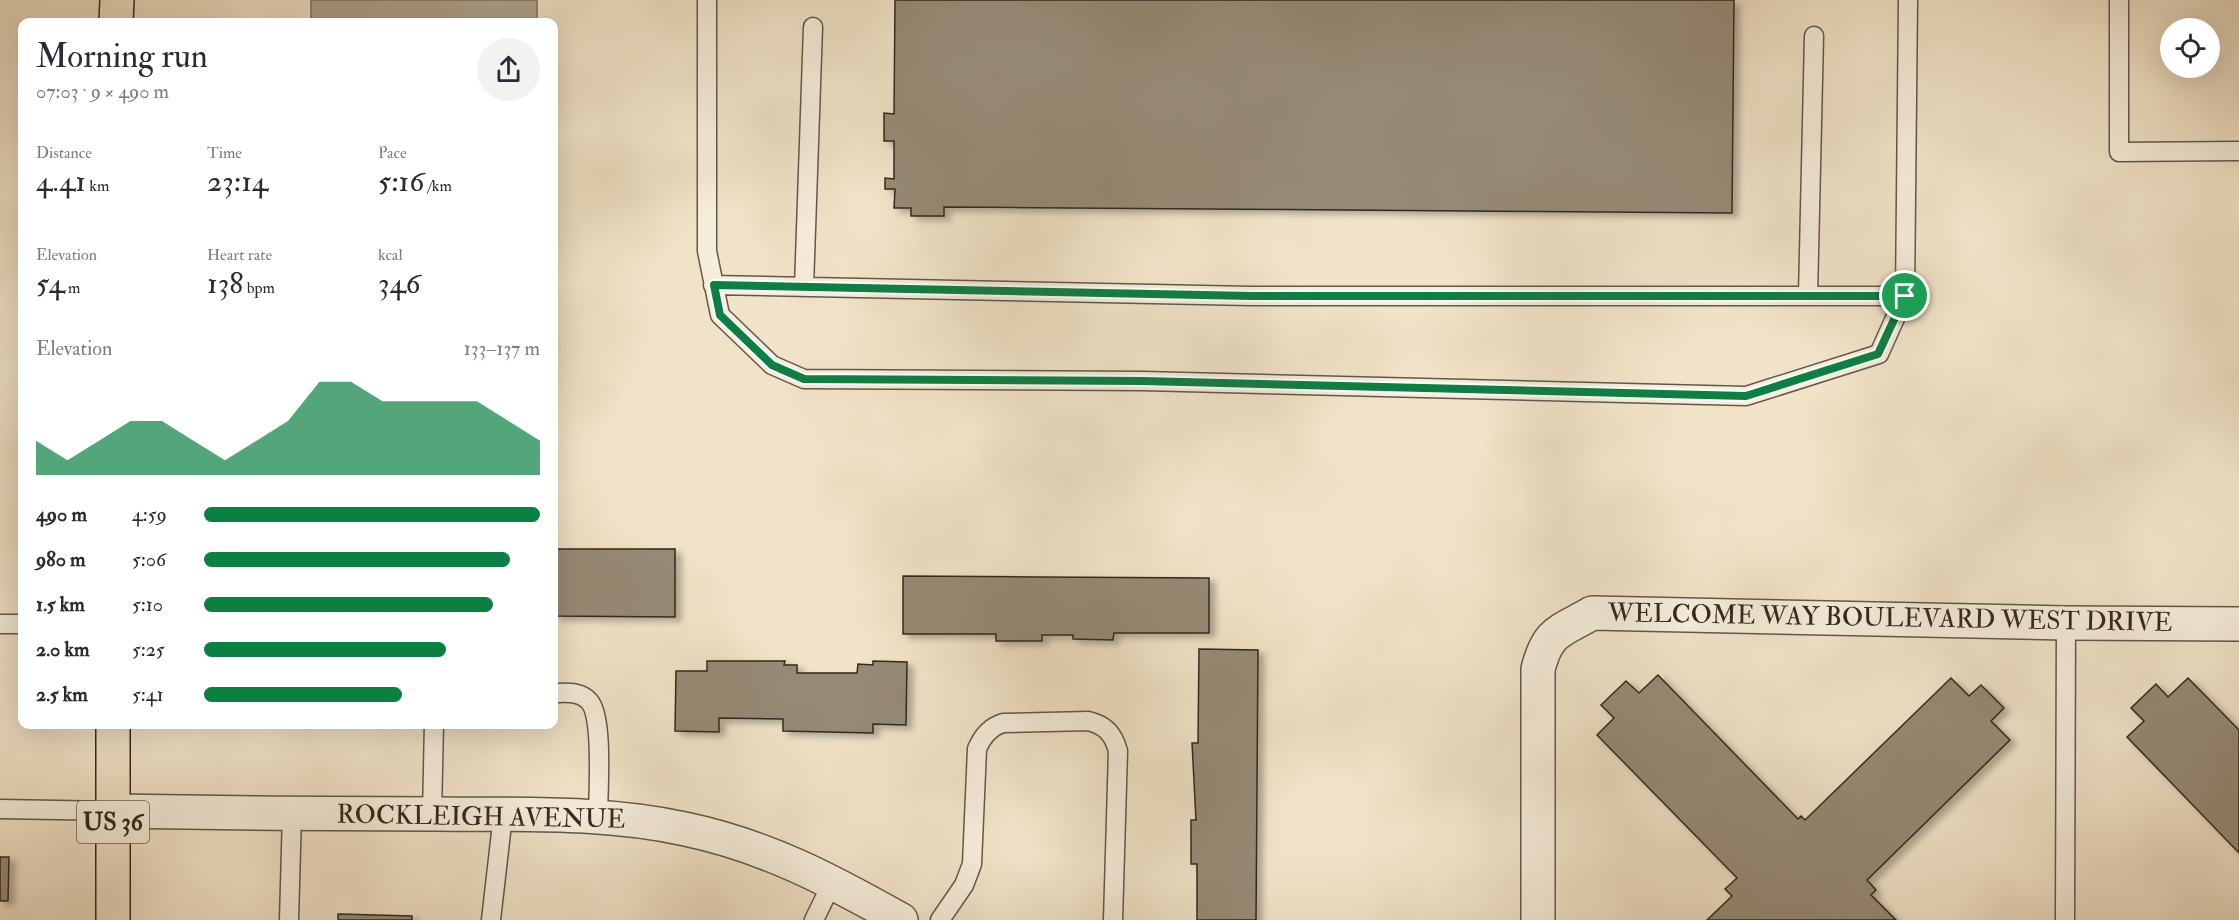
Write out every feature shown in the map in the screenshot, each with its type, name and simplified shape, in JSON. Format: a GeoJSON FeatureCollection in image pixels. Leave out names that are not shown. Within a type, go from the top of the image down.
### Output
{"type":"FeatureCollection","features":[{"type":"Feature","properties":{"kind":"main road"},"geometry":{"type":"LineString","coordinates":[[117,0],[117,18]]}},
{"type":"Feature","properties":{"kind":"main road","name":"US 36"},"geometry":{"type":"LineString","coordinates":[[113,729],[113,920]]}},
{"type":"Feature","properties":{"kind":"street","name":"WELCOME WAY BOULEVARD WEST DRIVE"},"geometry":{"type":"LineString","coordinates":[[1538,920],[1538,669],[1544,646],[1549,639],[1592,613],[2066,623],[2239,624]]}},
{"type":"Feature","properties":{"kind":"street","name":"ROCKLEIGH AVENUE"},"geometry":{"type":"LineString","coordinates":[[113,812],[598,817],[684,828],[730,840],[833,881],[901,920]]}},
{"type":"Feature","properties":{"kind":"lane"},"geometry":{"type":"LineString","coordinates":[[707,0],[707,251],[720,315],[772,365],[804,379],[1143,381],[1746,396],[1878,354],[1905,296],[1908,0]]}},
{"type":"Feature","properties":{"kind":"lane"},"geometry":{"type":"LineString","coordinates":[[2119,0],[2119,152],[2239,151]]}},
{"type":"Feature","properties":{"kind":"lane"},"geometry":{"type":"LineString","coordinates":[[804,287],[813,27]]}},
{"type":"Feature","properties":{"kind":"lane"},"geometry":{"type":"LineString","coordinates":[[1808,296],[1814,36]]}},
{"type":"Feature","properties":{"kind":"lane"},"geometry":{"type":"LineString","coordinates":[[714,285],[1251,296],[1905,296]]}},
{"type":"Feature","properties":{"kind":"lane"},"geometry":{"type":"LineString","coordinates":[[2065,920],[2066,623]]}},
{"type":"Feature","properties":{"kind":"lane"},"geometry":{"type":"LineString","coordinates":[[0,624],[18,624]]}},
{"type":"Feature","properties":{"kind":"lane"},"geometry":{"type":"LineString","coordinates":[[558,693],[576,693],[583,696],[598,715],[598,817]]}},
{"type":"Feature","properties":{"kind":"lane"},"geometry":{"type":"LineString","coordinates":[[940,920],[964,885],[972,864],[977,749],[982,738],[991,729],[1003,723],[1088,721],[1110,732],[1118,751],[1113,920]]}},
{"type":"Feature","properties":{"kind":"lane"},"geometry":{"type":"LineString","coordinates":[[432,814],[434,729]]}},
{"type":"Feature","properties":{"kind":"lane"},"geometry":{"type":"LineString","coordinates":[[0,809],[113,812]]}},
{"type":"Feature","properties":{"kind":"lane"},"geometry":{"type":"LineString","coordinates":[[289,920],[292,813]]}},
{"type":"Feature","properties":{"kind":"lane"},"geometry":{"type":"LineString","coordinates":[[491,920],[503,815]]}},
{"type":"Feature","properties":{"kind":"lane"},"geometry":{"type":"LineString","coordinates":[[814,920],[833,881]]}},
{"type":"Feature","properties":{"kind":"shaded area"},"geometry":{"type":"Polygon","coordinates":[[[311,0],[537,0],[537,18],[311,18],[311,0]]]}},
{"type":"Feature","properties":{"kind":"building"},"geometry":{"type":"Polygon","coordinates":[[[895,0],[1734,0],[1732,213],[944,207],[944,216],[911,216],[911,208],[894,208],[895,189],[885,189],[885,178],[894,179],[894,141],[884,141],[884,113],[894,114],[895,0]]]}},
{"type":"Feature","properties":{"kind":"building"},"geometry":{"type":"Polygon","coordinates":[[[558,549],[675,549],[675,617],[558,616],[558,549]]]}},
{"type":"Feature","properties":{"kind":"building"},"geometry":{"type":"Polygon","coordinates":[[[903,576],[1209,578],[1209,633],[1114,633],[1113,640],[1073,639],[1073,635],[1042,635],[1042,641],[996,641],[996,634],[903,634],[903,576]]]}},
{"type":"Feature","properties":{"kind":"building"},"geometry":{"type":"Polygon","coordinates":[[[1199,649],[1258,650],[1256,920],[1197,920],[1197,864],[1191,864],[1191,820],[1196,820],[1192,743],[1198,743],[1199,649]]]}},
{"type":"Feature","properties":{"kind":"building"},"geometry":{"type":"Polygon","coordinates":[[[707,661],[785,661],[784,665],[797,665],[797,673],[857,673],[858,664],[873,665],[873,661],[907,662],[906,725],[873,724],[873,733],[783,731],[783,719],[719,718],[719,732],[675,731],[676,671],[707,671],[707,661]]]}},
{"type":"Feature","properties":{"kind":"building"},"geometry":{"type":"Polygon","coordinates":[[[1658,675],[1798,819],[1801,816],[1805,820],[1951,678],[1969,696],[1981,685],[2004,708],[1991,721],[2010,740],[1867,880],[1876,890],[1871,895],[1896,920],[1707,920],[1732,896],[1725,889],[1737,878],[1597,735],[1614,718],[1601,705],[1626,681],[1639,693],[1658,675]]]}},
{"type":"Feature","properties":{"kind":"building"},"geometry":{"type":"Polygon","coordinates":[[[2188,678],[2239,730],[2239,853],[2127,737],[2144,721],[2131,708],[2156,684],[2168,697],[2188,678]]]}},
{"type":"Feature","properties":{"kind":"building"},"geometry":{"type":"Polygon","coordinates":[[[0,857],[9,857],[8,901],[0,901],[0,857]]]}},
{"type":"Feature","properties":{"kind":"building"},"geometry":{"type":"Polygon","coordinates":[[[338,914],[412,916],[412,920],[338,920],[338,914]]]}},
{"type":"Feature","properties":{"kind":"route"},"geometry":{"type":"LineString","coordinates":[[714,285],[1251,296],[1643,294],[1905,296],[1878,354],[1746,396],[1143,381],[804,379],[772,365],[720,315],[714,285]]}}]}
